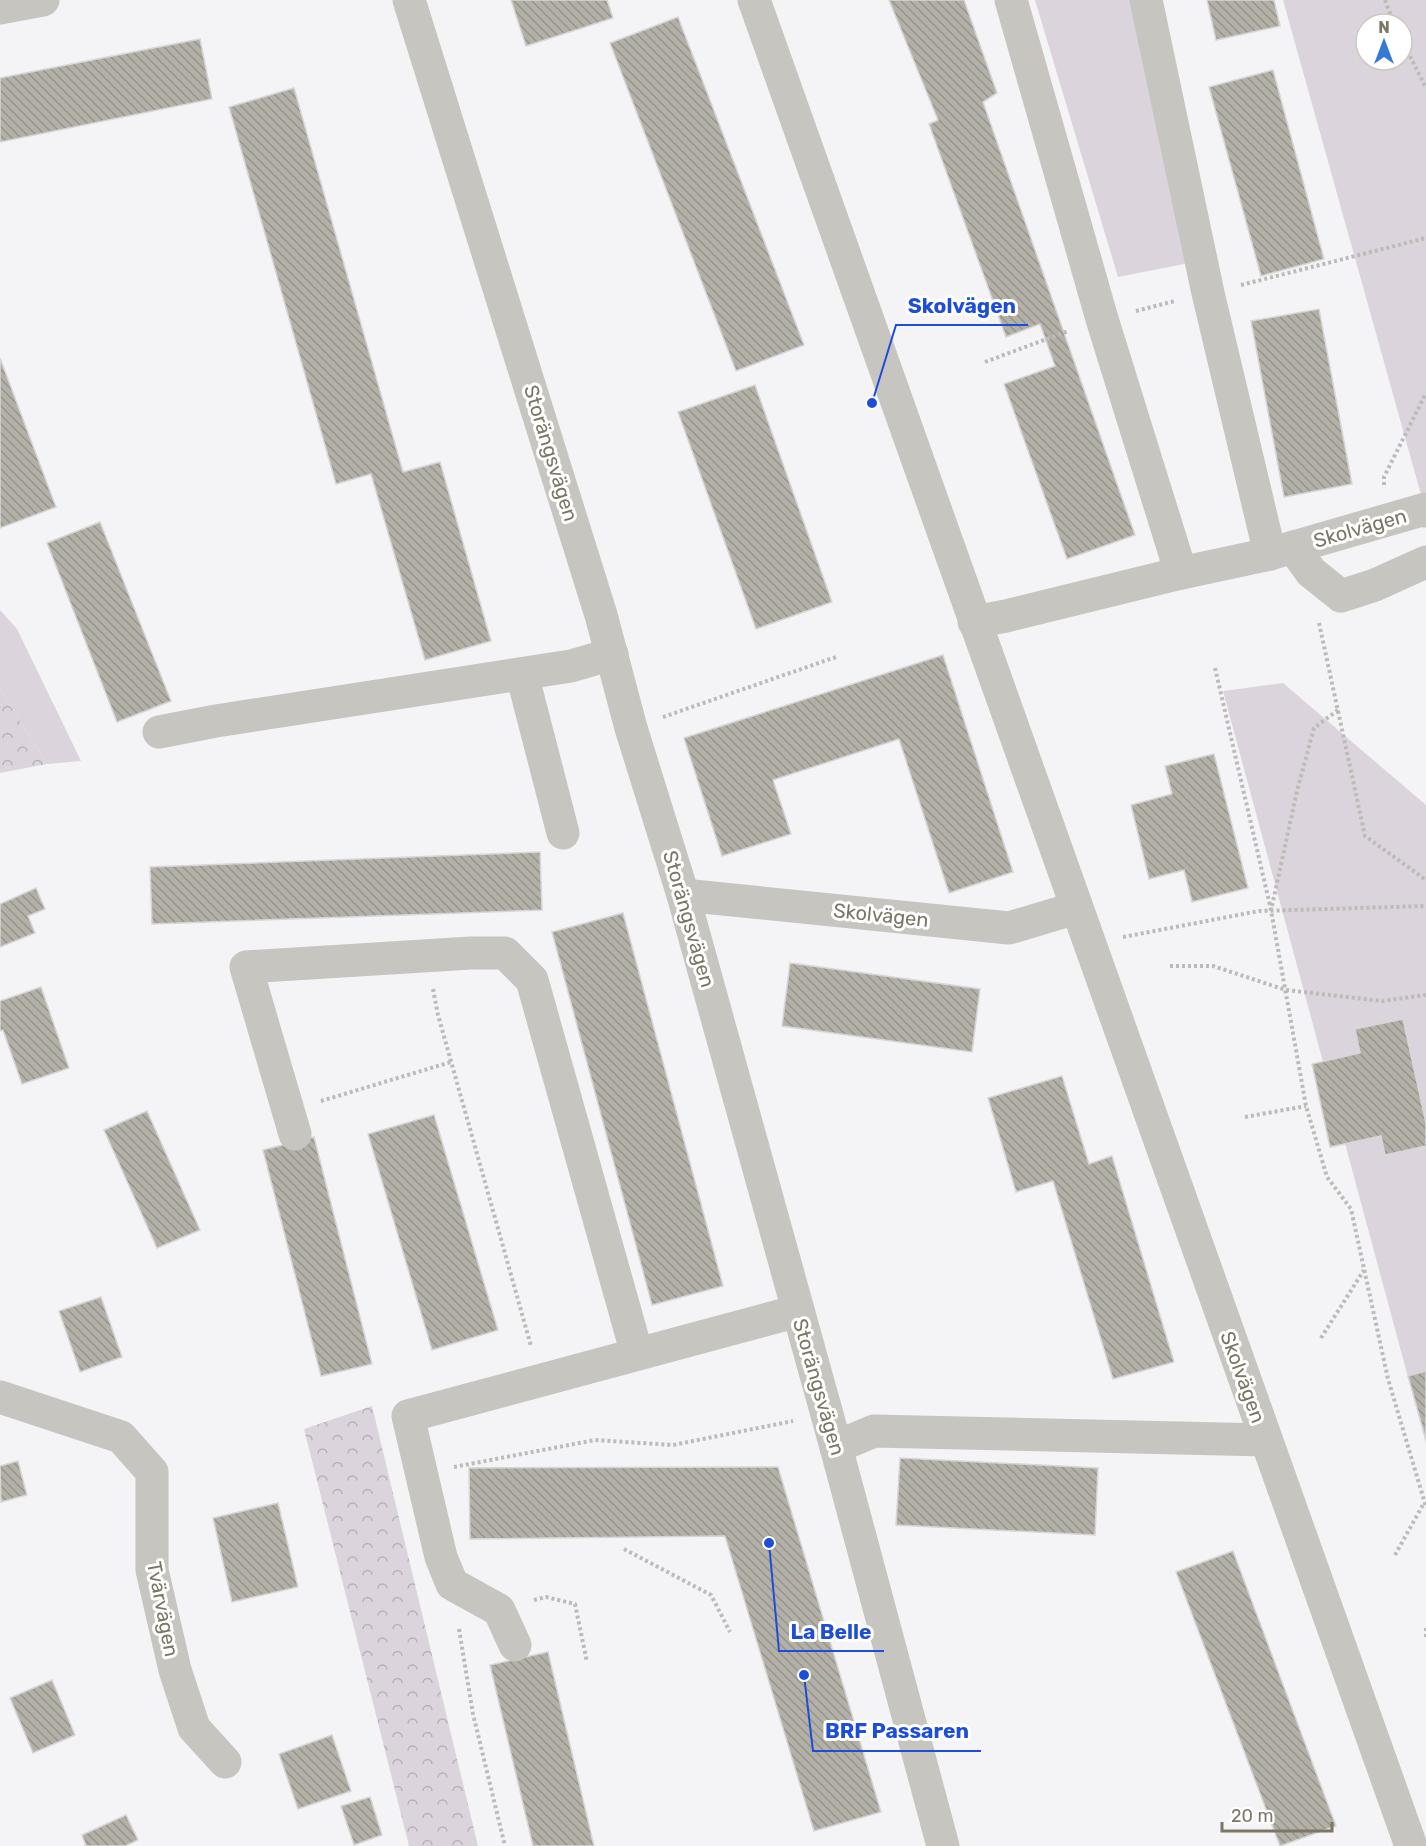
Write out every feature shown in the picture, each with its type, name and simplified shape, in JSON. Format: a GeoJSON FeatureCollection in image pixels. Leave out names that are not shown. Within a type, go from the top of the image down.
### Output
{"type":"FeatureCollection","features":[{"type":"Feature","properties":{"kind":"street"},"geometry":{"type":"LineString","coordinates":[[0,8],[43,0]]}},
{"type":"Feature","properties":{"kind":"street","name":"Storängsvägen"},"geometry":{"type":"LineString","coordinates":[[409,0],[612,654],[631,728],[683,895],[827,1414],[943,1846]]}},
{"type":"Feature","properties":{"kind":"street","name":"Skolvägen"},"geometry":{"type":"LineString","coordinates":[[754,0],[1411,1846]]}},
{"type":"Feature","properties":{"kind":"street"},"geometry":{"type":"LineString","coordinates":[[1011,0],[1102,319],[1181,573]]}},
{"type":"Feature","properties":{"kind":"street"},"geometry":{"type":"LineString","coordinates":[[1146,0],[1208,293],[1281,550]]}},
{"type":"Feature","properties":{"kind":"street","name":"Skolvägen"},"geometry":{"type":"LineString","coordinates":[[974,622],[1281,550],[1425,509],[1426,511]]}},
{"type":"Feature","properties":{"kind":"street","name":"Skolvägen"},"geometry":{"type":"LineString","coordinates":[[1281,550],[1341,596],[1375,585],[1426,562]]}},
{"type":"Feature","properties":{"kind":"street"},"geometry":{"type":"LineString","coordinates":[[159,732],[216,721],[571,666],[612,654]]}},
{"type":"Feature","properties":{"kind":"street"},"geometry":{"type":"LineString","coordinates":[[522,674],[563,833]]}},
{"type":"Feature","properties":{"kind":"street","name":"Skolvägen"},"geometry":{"type":"LineString","coordinates":[[683,895],[1010,928],[1076,908]]}},
{"type":"Feature","properties":{"kind":"street"},"geometry":{"type":"LineString","coordinates":[[292,1122],[246,968],[505,953],[532,980],[637,1354]]}},
{"type":"Feature","properties":{"kind":"street"},"geometry":{"type":"LineString","coordinates":[[515,1645],[499,1610],[452,1584],[441,1557],[408,1416],[798,1311]]}},
{"type":"Feature","properties":{"kind":"street","name":"Tvärvägen"},"geometry":{"type":"LineString","coordinates":[[0,1397],[121,1437],[152,1472],[152,1570],[176,1670],[194,1728],[225,1762]]}},
{"type":"Feature","properties":{"kind":"street"},"geometry":{"type":"LineString","coordinates":[[836,1447],[874,1431],[1266,1440]]}},
{"type":"Feature","properties":{"kind":"path"},"geometry":{"type":"LineString","coordinates":[[1414,64],[1426,87]]}},
{"type":"Feature","properties":{"kind":"path"},"geometry":{"type":"LineString","coordinates":[[1382,521],[1384,477],[1426,393]]}},
{"type":"Feature","properties":{"kind":"path"},"geometry":{"type":"LineString","coordinates":[[1319,579],[1314,600],[1365,836],[1426,880]]}},
{"type":"Feature","properties":{"kind":"path"},"geometry":{"type":"LineString","coordinates":[[631,728],[837,657]]}},
{"type":"Feature","properties":{"kind":"path"},"geometry":{"type":"LineString","coordinates":[[1215,668],[1272,910],[1306,1106],[1327,1177],[1351,1209],[1388,1380],[1425,1505],[1395,1555]]}},
{"type":"Feature","properties":{"kind":"path"},"geometry":{"type":"LineString","coordinates":[[1272,910],[1297,791],[1314,728],[1338,710]]}},
{"type":"Feature","properties":{"kind":"path"},"geometry":{"type":"LineString","coordinates":[[1088,942],[1272,910],[1426,906]]}},
{"type":"Feature","properties":{"kind":"path"},"geometry":{"type":"LineString","coordinates":[[426,956],[438,1015],[541,1381]]}},
{"type":"Feature","properties":{"kind":"path"},"geometry":{"type":"LineString","coordinates":[[1170,966],[1214,966],[1286,990],[1382,1001],[1426,995]]}},
{"type":"Feature","properties":{"kind":"path"},"geometry":{"type":"LineString","coordinates":[[292,1122],[451,1062]]}},
{"type":"Feature","properties":{"kind":"path"},"geometry":{"type":"LineString","coordinates":[[1245,1117],[1306,1106]]}},
{"type":"Feature","properties":{"kind":"path"},"geometry":{"type":"LineString","coordinates":[[1321,1338],[1364,1270]]}},
{"type":"Feature","properties":{"kind":"path"},"geometry":{"type":"LineString","coordinates":[[421,1473],[595,1440],[673,1445],[827,1414]]}},
{"type":"Feature","properties":{"kind":"path"},"geometry":{"type":"LineString","coordinates":[[624,1549],[711,1595],[729,1632]]}},
{"type":"Feature","properties":{"kind":"path"},"geometry":{"type":"LineString","coordinates":[[452,1584],[473,1714],[505,1846]]}},
{"type":"Feature","properties":{"kind":"path"},"geometry":{"type":"LineString","coordinates":[[499,1610],[546,1597],[575,1604],[587,1662]]}},
{"type":"Feature","properties":{"kind":"path"},"geometry":{"type":"LineString","coordinates":[[1426,1628],[1426,1636]]}},
{"type":"Feature","properties":{"kind":"green space"},"geometry":{"type":"Polygon","coordinates":[[[1035,0],[1133,0],[1194,262],[1118,277],[1035,0]]]}},
{"type":"Feature","properties":{"kind":"green space"},"geometry":{"type":"Polygon","coordinates":[[[1283,0],[1426,0],[1425,509],[1283,0]]]}},
{"type":"Feature","properties":{"kind":"green space"},"geometry":{"type":"Polygon","coordinates":[[[0,610],[17,629],[81,761],[47,764],[0,689],[0,610]]]}},
{"type":"Feature","properties":{"kind":"green space"},"geometry":{"type":"Polygon","coordinates":[[[1283,683],[1426,805],[1426,1444],[1223,691],[1283,683]]]}},
{"type":"Feature","properties":{"kind":"green space"},"geometry":{"type":"Polygon","coordinates":[[[0,689],[47,764],[0,773],[0,689]]]}},
{"type":"Feature","properties":{"kind":"green space"},"geometry":{"type":"Polygon","coordinates":[[[372,1406],[478,1846],[409,1846],[304,1429],[372,1406]]]}},
{"type":"Feature","properties":{"kind":"building"},"geometry":{"type":"Polygon","coordinates":[[[511,0],[607,0],[613,18],[526,46],[511,0]]]}},
{"type":"Feature","properties":{"kind":"building"},"geometry":{"type":"Polygon","coordinates":[[[889,0],[964,0],[997,93],[983,102],[1135,535],[1067,559],[1004,384],[1055,366],[1040,324],[1006,337],[929,124],[938,120],[889,0]]]}},
{"type":"Feature","properties":{"kind":"building"},"geometry":{"type":"Polygon","coordinates":[[[1207,0],[1274,0],[1280,26],[1216,40],[1207,0]]]}},
{"type":"Feature","properties":{"kind":"building"},"geometry":{"type":"Polygon","coordinates":[[[678,17],[804,345],[736,371],[610,43],[678,17]]]}},
{"type":"Feature","properties":{"kind":"building"},"geometry":{"type":"Polygon","coordinates":[[[200,39],[212,99],[0,142],[0,78],[200,39]]]}},
{"type":"Feature","properties":{"kind":"building"},"geometry":{"type":"Polygon","coordinates":[[[1273,70],[1324,259],[1261,276],[1209,87],[1273,70]]]}},
{"type":"Feature","properties":{"kind":"building"},"geometry":{"type":"Polygon","coordinates":[[[294,88],[403,472],[440,462],[491,641],[425,660],[371,474],[336,484],[229,107],[294,88]]]}},
{"type":"Feature","properties":{"kind":"building"},"geometry":{"type":"Polygon","coordinates":[[[1319,309],[1352,484],[1284,497],[1251,321],[1319,309]]]}},
{"type":"Feature","properties":{"kind":"building"},"geometry":{"type":"Polygon","coordinates":[[[0,358],[56,507],[0,528],[0,358]]]}},
{"type":"Feature","properties":{"kind":"building"},"geometry":{"type":"Polygon","coordinates":[[[755,385],[832,602],[756,629],[678,412],[755,385]]]}},
{"type":"Feature","properties":{"kind":"building"},"geometry":{"type":"Polygon","coordinates":[[[100,522],[171,701],[117,722],[47,543],[100,522]]]}},
{"type":"Feature","properties":{"kind":"building"},"geometry":{"type":"Polygon","coordinates":[[[943,655],[1013,872],[949,893],[899,739],[773,780],[791,834],[722,856],[684,738],[943,655]]]}},
{"type":"Feature","properties":{"kind":"building"},"geometry":{"type":"Polygon","coordinates":[[[1214,754],[1248,888],[1192,902],[1184,870],[1149,879],[1131,805],[1172,794],[1165,766],[1214,754]]]}},
{"type":"Feature","properties":{"kind":"building"},"geometry":{"type":"Polygon","coordinates":[[[540,852],[542,910],[152,924],[150,867],[540,852]]]}},
{"type":"Feature","properties":{"kind":"building"},"geometry":{"type":"Polygon","coordinates":[[[36,888],[45,909],[28,916],[35,933],[0,947],[0,904],[36,888]]]}},
{"type":"Feature","properties":{"kind":"building"},"geometry":{"type":"Polygon","coordinates":[[[623,913],[723,1286],[652,1305],[552,932],[623,913]]]}},
{"type":"Feature","properties":{"kind":"building"},"geometry":{"type":"Polygon","coordinates":[[[790,963],[980,989],[972,1052],[782,1026],[790,963]]]}},
{"type":"Feature","properties":{"kind":"building"},"geometry":{"type":"Polygon","coordinates":[[[41,987],[69,1068],[22,1084],[3,1030],[0,1031],[0,1001],[41,987]]]}},
{"type":"Feature","properties":{"kind":"building"},"geometry":{"type":"Polygon","coordinates":[[[1403,1019],[1426,1123],[1426,1146],[1385,1155],[1381,1136],[1330,1147],[1312,1064],[1360,1053],[1355,1029],[1403,1019]]]}},
{"type":"Feature","properties":{"kind":"building"},"geometry":{"type":"Polygon","coordinates":[[[1062,1076],[1089,1164],[1112,1156],[1174,1362],[1113,1379],[1053,1181],[1016,1192],[988,1098],[1062,1076]]]}},
{"type":"Feature","properties":{"kind":"building"},"geometry":{"type":"Polygon","coordinates":[[[147,1111],[200,1230],[157,1248],[104,1130],[147,1111]]]}},
{"type":"Feature","properties":{"kind":"building"},"geometry":{"type":"Polygon","coordinates":[[[434,1115],[498,1330],[432,1350],[368,1134],[434,1115]]]}},
{"type":"Feature","properties":{"kind":"building"},"geometry":{"type":"Polygon","coordinates":[[[314,1137],[372,1364],[321,1376],[263,1150],[314,1137]]]}},
{"type":"Feature","properties":{"kind":"building"},"geometry":{"type":"Polygon","coordinates":[[[101,1297],[122,1357],[80,1372],[59,1311],[101,1297]]]}},
{"type":"Feature","properties":{"kind":"building"},"geometry":{"type":"Polygon","coordinates":[[[1426,1371],[1426,1440],[1408,1376],[1426,1371]]]}},
{"type":"Feature","properties":{"kind":"building"},"geometry":{"type":"Polygon","coordinates":[[[900,1458],[1098,1468],[1095,1535],[896,1525],[900,1458]]]}},
{"type":"Feature","properties":{"kind":"building"},"geometry":{"type":"Polygon","coordinates":[[[18,1461],[27,1495],[1,1502],[0,1466],[18,1461]]]}},
{"type":"Feature","properties":{"kind":"building"},"geometry":{"type":"Polygon","coordinates":[[[778,1467],[881,1812],[814,1831],[725,1536],[470,1539],[469,1468],[778,1467]]]}},
{"type":"Feature","properties":{"kind":"building"},"geometry":{"type":"Polygon","coordinates":[[[278,1503],[298,1587],[232,1602],[213,1518],[278,1503]]]}},
{"type":"Feature","properties":{"kind":"building"},"geometry":{"type":"Polygon","coordinates":[[[1233,1551],[1336,1826],[1280,1846],[1176,1572],[1233,1551]]]}},
{"type":"Feature","properties":{"kind":"building"},"geometry":{"type":"Polygon","coordinates":[[[548,1652],[594,1846],[533,1846],[490,1665],[548,1652]]]}},
{"type":"Feature","properties":{"kind":"building"},"geometry":{"type":"Polygon","coordinates":[[[52,1680],[75,1735],[33,1753],[10,1698],[52,1680]]]}},
{"type":"Feature","properties":{"kind":"building"},"geometry":{"type":"Polygon","coordinates":[[[332,1735],[351,1791],[298,1809],[279,1754],[332,1735]]]}},
{"type":"Feature","properties":{"kind":"building"},"geometry":{"type":"Polygon","coordinates":[[[370,1797],[382,1835],[354,1845],[341,1806],[370,1797]]]}},
{"type":"Feature","properties":{"kind":"building"},"geometry":{"type":"Polygon","coordinates":[[[126,1815],[138,1840],[125,1846],[86,1846],[82,1835],[126,1815]]]}},
{"type":"Feature","properties":{"kind":"place","name":"Skolvägen"},"geometry":{"type":"Point","coordinates":[872,403]}},
{"type":"Feature","properties":{"kind":"place","name":"La Belle"},"geometry":{"type":"Point","coordinates":[769,1543]}},
{"type":"Feature","properties":{"kind":"place","name":"BRF Passaren"},"geometry":{"type":"Point","coordinates":[804,1675]}}]}
